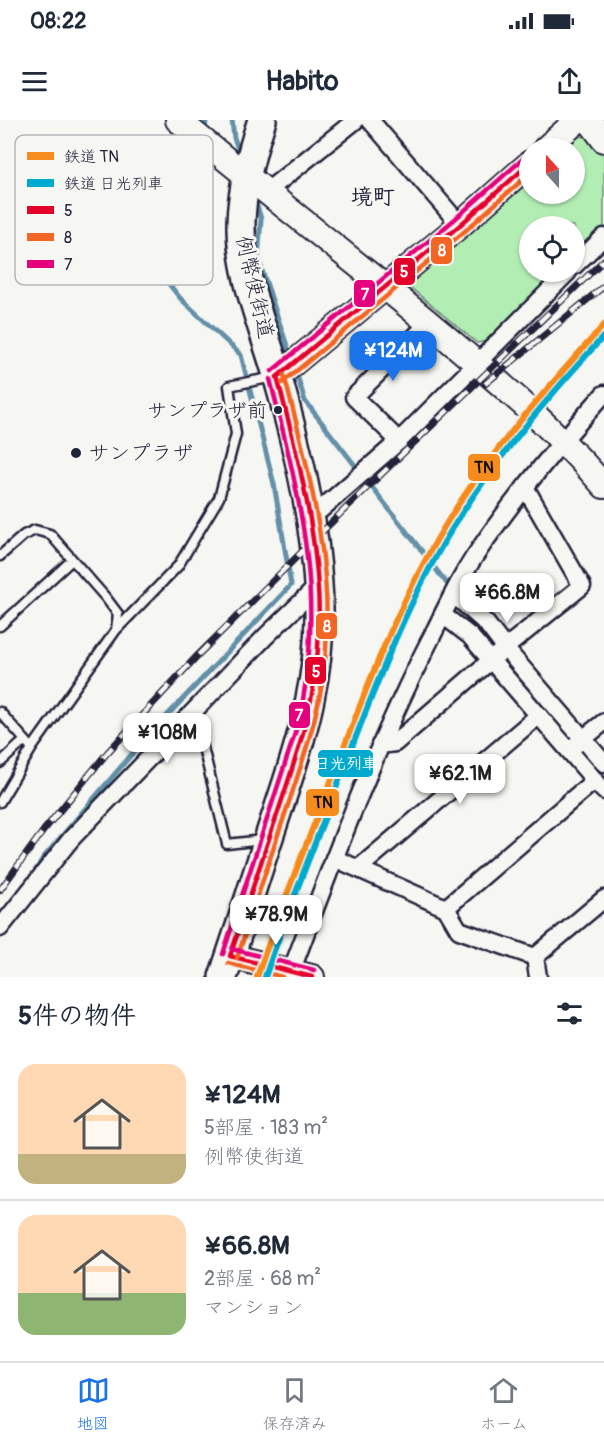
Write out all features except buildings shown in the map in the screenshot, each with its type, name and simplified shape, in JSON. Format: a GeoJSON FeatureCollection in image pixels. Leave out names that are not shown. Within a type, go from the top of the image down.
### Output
{"type":"FeatureCollection","features":[{"type":"Feature","properties":{"kind":"main road","name":"例幣使街道"},"geometry":{"type":"LineString","coordinates":[[227,967],[294,763],[312,695],[318,652],[319,585],[310,519],[298,456],[254,301],[243,245],[241,223],[243,199],[257,185],[256,137],[262,120]]}},
{"type":"Feature","properties":{"kind":"street"},"geometry":{"type":"LineString","coordinates":[[178,120],[196,135]]}},
{"type":"Feature","properties":{"kind":"street"},"geometry":{"type":"LineString","coordinates":[[257,185],[356,120]]}},
{"type":"Feature","properties":{"kind":"street"},"geometry":{"type":"LineString","coordinates":[[370,120],[460,225]]}},
{"type":"Feature","properties":{"kind":"street"},"geometry":{"type":"LineString","coordinates":[[557,138],[578,120]]}},
{"type":"Feature","properties":{"kind":"street"},"geometry":{"type":"LineString","coordinates":[[589,120],[604,140]]}},
{"type":"Feature","properties":{"kind":"street"},"geometry":{"type":"LineString","coordinates":[[213,149],[385,286],[476,363],[562,440],[604,486]]}},
{"type":"Feature","properties":{"kind":"street"},"geometry":{"type":"LineString","coordinates":[[277,377],[460,225],[519,173]]}},
{"type":"Feature","properties":{"kind":"street"},"geometry":{"type":"LineString","coordinates":[[585,255],[604,237]]}},
{"type":"Feature","properties":{"kind":"street"},"geometry":{"type":"LineString","coordinates":[[310,519],[399,441],[558,282]]}},
{"type":"Feature","properties":{"kind":"street"},"geometry":{"type":"LineString","coordinates":[[399,441],[354,397],[429,323]]}},
{"type":"Feature","properties":{"kind":"street"},"geometry":{"type":"LineString","coordinates":[[227,967],[297,975],[334,858],[380,745],[453,594],[478,551],[525,487],[562,440],[604,394]]}},
{"type":"Feature","properties":{"kind":"street"},"geometry":{"type":"LineString","coordinates":[[380,745],[395,743],[490,660],[582,586],[525,487]]}},
{"type":"Feature","properties":{"kind":"street"},"geometry":{"type":"LineString","coordinates":[[0,928],[71,839],[266,636],[319,585]]}},
{"type":"Feature","properties":{"kind":"street"},"geometry":{"type":"LineString","coordinates":[[453,594],[486,623],[604,763]]}},
{"type":"Feature","properties":{"kind":"street"},"geometry":{"type":"LineString","coordinates":[[443,615],[470,636],[599,786],[446,908]]}},
{"type":"Feature","properties":{"kind":"street"},"geometry":{"type":"LineString","coordinates":[[359,868],[539,715]]}},
{"type":"Feature","properties":{"kind":"street"},"geometry":{"type":"LineString","coordinates":[[569,750],[604,722]]}},
{"type":"Feature","properties":{"kind":"street"},"geometry":{"type":"LineString","coordinates":[[334,858],[446,908],[459,930],[535,957]]}},
{"type":"Feature","properties":{"kind":"street"},"geometry":{"type":"LineString","coordinates":[[535,957],[604,899]]}},
{"type":"Feature","properties":{"kind":"street"},"geometry":{"type":"LineString","coordinates":[[535,957],[538,977]]}},
{"type":"Feature","properties":{"kind":"lane"},"geometry":{"type":"LineString","coordinates":[[0,802],[32,748],[116,630],[178,566],[219,498],[236,434],[229,386],[277,377]]}},
{"type":"Feature","properties":{"kind":"lane"},"geometry":{"type":"LineString","coordinates":[[0,556],[24,535],[34,530],[50,534],[118,614],[116,630]]}},
{"type":"Feature","properties":{"kind":"lane"},"geometry":{"type":"LineString","coordinates":[[0,626],[72,560]]}},
{"type":"Feature","properties":{"kind":"lane"},"geometry":{"type":"LineString","coordinates":[[194,711],[227,844],[269,839]]}},
{"type":"Feature","properties":{"kind":"lane"},"geometry":{"type":"LineString","coordinates":[[0,712],[32,748]]}},
{"type":"Feature","properties":{"kind":"lane"},"geometry":{"type":"LineString","coordinates":[[0,763],[25,740]]}},
{"type":"Feature","properties":{"kind":"green space"},"geometry":{"type":"Polygon","coordinates":[[[577,136],[591,137],[604,154],[604,228],[585,247],[585,216],[519,216],[519,282],[549,282],[487,341],[477,343],[411,288],[409,281],[519,186],[519,204],[585,204],[585,138],[575,138],[577,136]]]}},
{"type":"Feature","properties":{"kind":"waterway"},"geometry":{"type":"LineString","coordinates":[[205,133],[206,120]]}},
{"type":"Feature","properties":{"kind":"waterway"},"geometry":{"type":"LineString","coordinates":[[232,120],[234,138],[241,156]]}},
{"type":"Feature","properties":{"kind":"waterway"},"geometry":{"type":"LineString","coordinates":[[254,196],[261,219],[258,258],[291,358]]}},
{"type":"Feature","properties":{"kind":"waterway"},"geometry":{"type":"LineString","coordinates":[[35,872],[43,858],[143,741],[291,585],[274,484],[241,355],[180,298],[170,285]]}},
{"type":"Feature","properties":{"kind":"waterway"},"geometry":{"type":"LineString","coordinates":[[295,369],[305,401],[452,590]]}},
{"type":"Feature","properties":{"kind":"railway"},"geometry":{"type":"LineString","coordinates":[[0,890],[44,830],[107,753],[198,655],[343,511],[604,260]]}},
{"type":"Feature","properties":{"kind":"railway"},"geometry":{"type":"LineString","coordinates":[[485,384],[604,286]]}},
{"type":"Feature","properties":{"kind":"rail line","name":"TN"},"geometry":{"type":"LineString","coordinates":[[257,977],[283,903],[369,683],[428,554],[463,497],[500,446],[604,325]]}},
{"type":"Feature","properties":{"kind":"rail line","name":"日光列車"},"geometry":{"type":"LineString","coordinates":[[265,977],[375,687],[434,559],[504,453],[604,336]]}},
{"type":"Feature","properties":{"kind":"transit line","name":"7"},"geometry":{"type":"LineString","coordinates":[[272,371],[455,219],[519,162]]}},
{"type":"Feature","properties":{"kind":"transit line","name":"5"},"geometry":{"type":"LineString","coordinates":[[277,377],[460,225],[519,173]]}},
{"type":"Feature","properties":{"kind":"transit line","name":"8"},"geometry":{"type":"LineString","coordinates":[[282,383],[465,231],[519,183]]}},
{"type":"Feature","properties":{"kind":"transit line","name":"8"},"geometry":{"type":"LineString","coordinates":[[237,958],[307,747],[324,671],[327,634],[326,596],[318,521],[284,375]]}},
{"type":"Feature","properties":{"kind":"transit line","name":"5"},"geometry":{"type":"LineString","coordinates":[[230,956],[300,744],[316,669],[319,632],[316,558],[303,485],[277,377]]}},
{"type":"Feature","properties":{"kind":"transit line","name":"7"},"geometry":{"type":"LineString","coordinates":[[223,954],[297,727],[306,682],[310,637],[310,594],[300,509],[270,379]]}},
{"type":"Feature","properties":{"kind":"transit line","name":"7"},"geometry":{"type":"LineString","coordinates":[[232,949],[314,970]]}},
{"type":"Feature","properties":{"kind":"transit line","name":"5"},"geometry":{"type":"LineString","coordinates":[[230,956],[312,977]]}},
{"type":"Feature","properties":{"kind":"transit line","name":"8"},"geometry":{"type":"LineString","coordinates":[[228,963],[282,977]]}},
{"type":"Feature","properties":{"kind":"place","name":"サンプラザ前"},"geometry":{"type":"Point","coordinates":[278,410]}},
{"type":"Feature","properties":{"kind":"place","name":"サンプラザ"},"geometry":{"type":"Point","coordinates":[76,453]}},
{"type":"Feature","properties":{"kind":"district","name":"境町"},"geometry":{"type":"Point","coordinates":[373,196]}}]}
